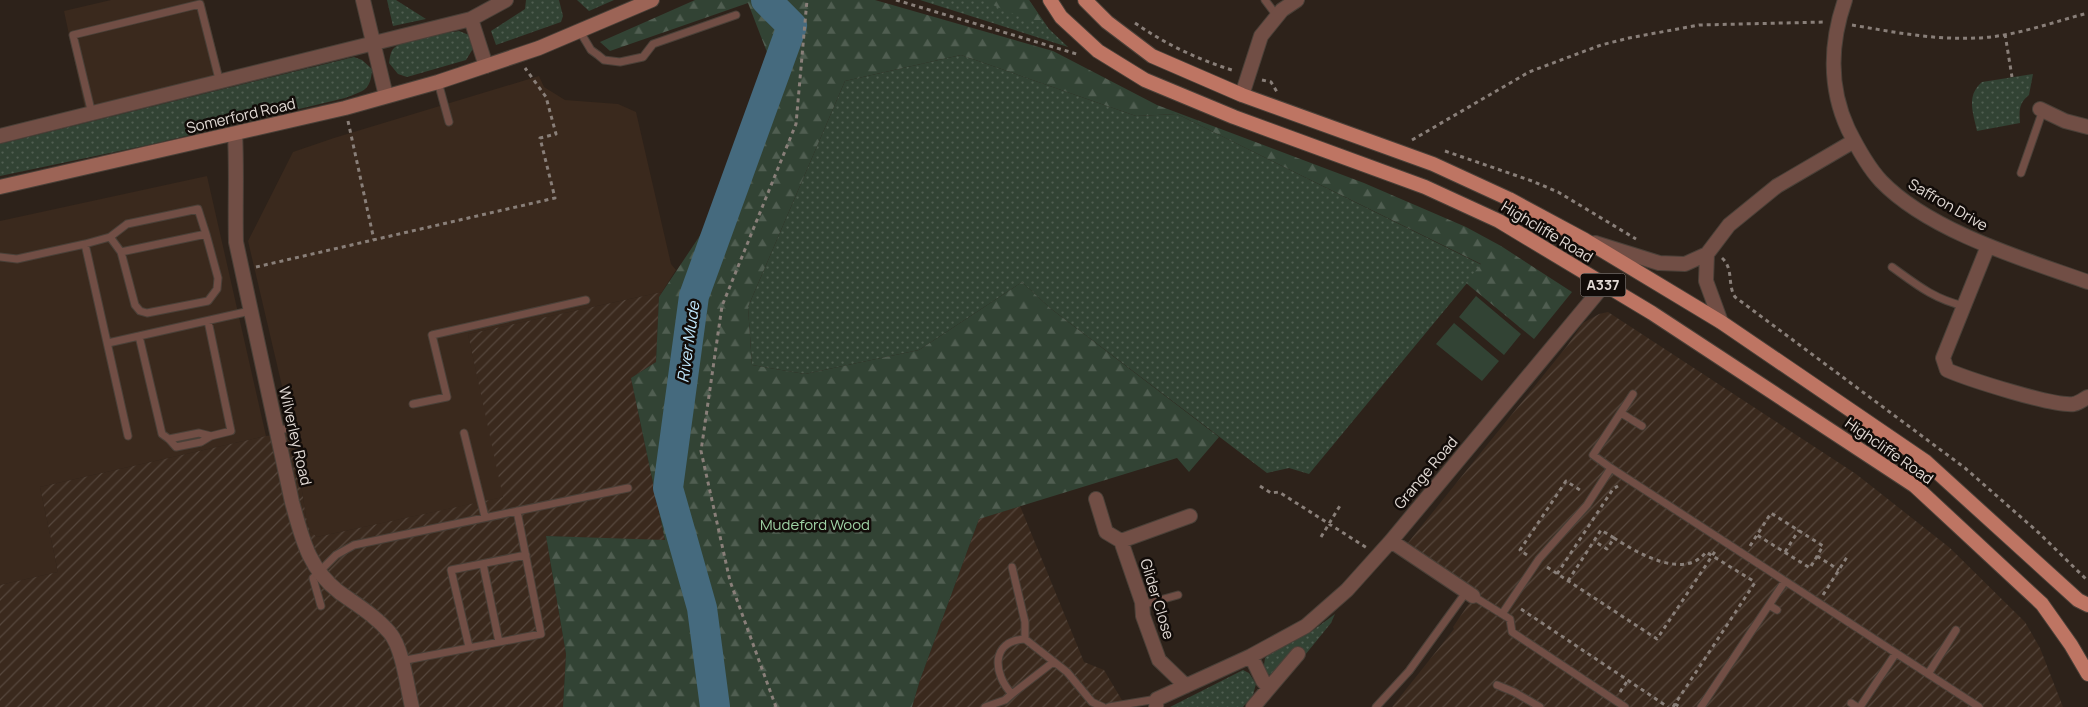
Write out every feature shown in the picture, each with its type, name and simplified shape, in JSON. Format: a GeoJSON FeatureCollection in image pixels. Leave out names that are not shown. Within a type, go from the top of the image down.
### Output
{"type":"FeatureCollection","features":[{"type":"Feature","properties":{"kind":"main road","name":"Somerford Road"},"geometry":{"type":"LineString","coordinates":[[0,188],[345,108],[438,82],[539,48],[652,0]]}},
{"type":"Feature","properties":{"kind":"main road","name":"Highcliffe Road"},"geometry":{"type":"LineString","coordinates":[[1050,0],[1061,17],[1098,50],[1145,80],[1234,116],[1425,187],[1499,220],[1652,313],[1915,486],[2042,604],[2071,645],[2088,674]]}},
{"type":"Feature","properties":{"kind":"main road","name":"Highcliffe Road"},"geometry":{"type":"LineString","coordinates":[[1085,0],[1107,22],[1152,56],[1242,95],[1433,164],[1509,199],[1585,240],[1722,322],[1925,461],[2078,600],[2088,605]]}},
{"type":"Feature","properties":{"kind":"street"},"geometry":{"type":"LineString","coordinates":[[363,0],[386,96]]}},
{"type":"Feature","properties":{"kind":"street"},"geometry":{"type":"LineString","coordinates":[[0,136],[220,83],[471,19],[506,0]]}},
{"type":"Feature","properties":{"kind":"street"},"geometry":{"type":"LineString","coordinates":[[1242,95],[1261,36],[1282,10],[1296,0]]}},
{"type":"Feature","properties":{"kind":"street","name":"Saffron Drive"},"geometry":{"type":"LineString","coordinates":[[1846,0],[1837,23],[1834,78],[1838,105],[1854,141],[1870,168],[1881,181],[1898,195],[1944,224],[1988,246],[2088,282]]}},
{"type":"Feature","properties":{"kind":"street"},"geometry":{"type":"LineString","coordinates":[[471,19],[486,66]]}},
{"type":"Feature","properties":{"kind":"street"},"geometry":{"type":"LineString","coordinates":[[2041,109],[2065,121],[2088,127]]}},
{"type":"Feature","properties":{"kind":"street","name":"Wilverley Road"},"geometry":{"type":"LineString","coordinates":[[235,134],[237,171],[235,205],[236,242],[304,544],[318,571],[338,591],[365,609],[391,635],[401,661],[412,707]]}},
{"type":"Feature","properties":{"kind":"street"},"geometry":{"type":"LineString","coordinates":[[1585,240],[1659,263],[1685,264],[1709,252],[1729,225],[1778,186],[1854,141]]}},
{"type":"Feature","properties":{"kind":"street","name":"Saffron Drive"},"geometry":{"type":"LineString","coordinates":[[1988,246],[1943,358],[1947,370],[1971,380],[2055,402],[2073,404],[2088,397]]}},
{"type":"Feature","properties":{"kind":"street"},"geometry":{"type":"LineString","coordinates":[[1709,252],[1706,281],[1722,322]]}},
{"type":"Feature","properties":{"kind":"street","name":"Grange Road"},"geometry":{"type":"LineString","coordinates":[[1156,703],[1186,686],[1251,656],[1306,626],[1347,590],[1391,541],[1604,285]]}},
{"type":"Feature","properties":{"kind":"street","name":"Glider Close"},"geometry":{"type":"LineString","coordinates":[[1096,500],[1106,532],[1121,541],[1142,605],[1142,616],[1159,660],[1186,686]]}},
{"type":"Feature","properties":{"kind":"street"},"geometry":{"type":"LineString","coordinates":[[1121,541],[1190,516]]}},
{"type":"Feature","properties":{"kind":"street"},"geometry":{"type":"LineString","coordinates":[[1391,541],[1470,593]]}},
{"type":"Feature","properties":{"kind":"street"},"geometry":{"type":"LineString","coordinates":[[1253,707],[1298,654]]}},
{"type":"Feature","properties":{"kind":"street"},"geometry":{"type":"LineString","coordinates":[[1251,656],[1263,681],[1269,688]]}},
{"type":"Feature","properties":{"kind":"lane"},"geometry":{"type":"LineString","coordinates":[[1265,0],[1277,16]]}},
{"type":"Feature","properties":{"kind":"lane"},"geometry":{"type":"LineString","coordinates":[[92,114],[73,35],[173,10],[200,4],[220,83]]}},
{"type":"Feature","properties":{"kind":"lane"},"geometry":{"type":"LineString","coordinates":[[579,30],[591,50],[604,60],[620,62],[643,57],[653,44],[736,15]]}},
{"type":"Feature","properties":{"kind":"lane"},"geometry":{"type":"LineString","coordinates":[[438,82],[449,122]]}},
{"type":"Feature","properties":{"kind":"lane"},"geometry":{"type":"LineString","coordinates":[[2021,173],[2041,109]]}},
{"type":"Feature","properties":{"kind":"lane"},"geometry":{"type":"LineString","coordinates":[[0,257],[17,259],[85,244],[110,237],[127,224],[198,209],[218,278],[217,289],[208,301],[147,313],[140,311],[135,305],[121,252],[110,237]]}},
{"type":"Feature","properties":{"kind":"lane"},"geometry":{"type":"LineString","coordinates":[[121,252],[206,234]]}},
{"type":"Feature","properties":{"kind":"lane"},"geometry":{"type":"LineString","coordinates":[[85,244],[128,436]]}},
{"type":"Feature","properties":{"kind":"lane"},"geometry":{"type":"LineString","coordinates":[[1892,267],[1945,302],[1964,306]]}},
{"type":"Feature","properties":{"kind":"lane"},"geometry":{"type":"LineString","coordinates":[[412,404],[447,397],[432,334],[586,300]]}},
{"type":"Feature","properties":{"kind":"lane"},"geometry":{"type":"LineString","coordinates":[[108,342],[250,311]]}},
{"type":"Feature","properties":{"kind":"lane"},"geometry":{"type":"LineString","coordinates":[[139,336],[162,434],[176,447],[201,442],[211,436],[231,432],[208,321]]}},
{"type":"Feature","properties":{"kind":"lane"},"geometry":{"type":"LineString","coordinates":[[1633,394],[1593,456],[1979,707]]}},
{"type":"Feature","properties":{"kind":"lane"},"geometry":{"type":"LineString","coordinates":[[1621,413],[1642,426]]}},
{"type":"Feature","properties":{"kind":"lane"},"geometry":{"type":"LineString","coordinates":[[277,430],[293,428]]}},
{"type":"Feature","properties":{"kind":"lane"},"geometry":{"type":"LineString","coordinates":[[464,433],[485,517]]}},
{"type":"Feature","properties":{"kind":"lane"},"geometry":{"type":"LineString","coordinates":[[1502,614],[1539,559],[1587,505],[1611,468]]}},
{"type":"Feature","properties":{"kind":"lane"},"geometry":{"type":"LineString","coordinates":[[321,606],[313,578],[336,555],[354,545],[628,488]]}},
{"type":"Feature","properties":{"kind":"lane"},"geometry":{"type":"LineString","coordinates":[[401,661],[541,634],[517,511]]}},
{"type":"Feature","properties":{"kind":"lane"},"geometry":{"type":"LineString","coordinates":[[470,647],[451,570],[526,555]]}},
{"type":"Feature","properties":{"kind":"lane"},"geometry":{"type":"LineString","coordinates":[[483,564],[499,642]]}},
{"type":"Feature","properties":{"kind":"lane"},"geometry":{"type":"LineString","coordinates":[[1012,567],[1025,622],[1025,639]]}},
{"type":"Feature","properties":{"kind":"lane"},"geometry":{"type":"LineString","coordinates":[[1712,705],[1703,704],[1785,581]]}},
{"type":"Feature","properties":{"kind":"lane"},"geometry":{"type":"LineString","coordinates":[[1376,707],[1409,671],[1470,593],[1510,619],[1512,632],[1624,707]]}},
{"type":"Feature","properties":{"kind":"lane"},"geometry":{"type":"LineString","coordinates":[[1142,605],[1178,594]]}},
{"type":"Feature","properties":{"kind":"lane"},"geometry":{"type":"LineString","coordinates":[[1770,605],[1777,610]]}},
{"type":"Feature","properties":{"kind":"lane"},"geometry":{"type":"LineString","coordinates":[[1928,674],[1956,630]]}},
{"type":"Feature","properties":{"kind":"lane"},"geometry":{"type":"LineString","coordinates":[[1748,637],[1755,642]]}},
{"type":"Feature","properties":{"kind":"lane"},"geometry":{"type":"LineString","coordinates":[[1012,694],[1005,687],[999,672],[998,658],[1003,647],[1008,642],[1025,639],[1067,672],[1092,702],[1102,707]]}},
{"type":"Feature","properties":{"kind":"lane"},"geometry":{"type":"LineString","coordinates":[[1856,706],[1880,677],[1896,653]]}},
{"type":"Feature","properties":{"kind":"lane"},"geometry":{"type":"LineString","coordinates":[[985,707],[1005,700],[1052,662]]}},
{"type":"Feature","properties":{"kind":"lane"},"geometry":{"type":"LineString","coordinates":[[1727,669],[1734,673]]}},
{"type":"Feature","properties":{"kind":"lane"},"geometry":{"type":"LineString","coordinates":[[1872,672],[1880,677]]}},
{"type":"Feature","properties":{"kind":"lane"},"geometry":{"type":"LineString","coordinates":[[1497,685],[1514,692],[1540,707]]}},
{"type":"Feature","properties":{"kind":"lane"},"geometry":{"type":"LineString","coordinates":[[1109,707],[1156,703]]}},
{"type":"Feature","properties":{"kind":"path"},"geometry":{"type":"LineString","coordinates":[[776,707],[730,581],[701,452],[722,306],[796,124],[807,0]]}},
{"type":"Feature","properties":{"kind":"path"},"geometry":{"type":"LineString","coordinates":[[896,0],[1085,57]]}},
{"type":"Feature","properties":{"kind":"path"},"geometry":{"type":"LineString","coordinates":[[1412,141],[1529,72],[1601,45],[1629,38],[1699,25],[1822,22],[1928,37],[1977,38],[2005,34],[2088,13]]}},
{"type":"Feature","properties":{"kind":"path"},"geometry":{"type":"LineString","coordinates":[[1128,18],[1158,38],[1216,65],[1249,75]]}},
{"type":"Feature","properties":{"kind":"path"},"geometry":{"type":"LineString","coordinates":[[2005,34],[2012,77]]}},
{"type":"Feature","properties":{"kind":"path"},"geometry":{"type":"LineString","coordinates":[[241,269],[555,198],[540,138],[556,134],[546,97],[515,56]]}},
{"type":"Feature","properties":{"kind":"path"},"geometry":{"type":"LineString","coordinates":[[345,108],[374,240]]}},
{"type":"Feature","properties":{"kind":"path"},"geometry":{"type":"LineString","coordinates":[[1709,252],[1727,263],[1730,272],[1730,289],[1735,297],[1965,468],[2039,533],[2088,581]]}},
{"type":"Feature","properties":{"kind":"path"},"geometry":{"type":"LineString","coordinates":[[1522,562],[1527,554],[1520,550],[1566,481],[1583,492],[1588,484]]}},
{"type":"Feature","properties":{"kind":"path"},"geometry":{"type":"LineString","coordinates":[[1557,574],[1613,489],[1619,485],[1624,485]]}},
{"type":"Feature","properties":{"kind":"path"},"geometry":{"type":"LineString","coordinates":[[1260,486],[1270,493],[1279,492],[1379,555]]}},
{"type":"Feature","properties":{"kind":"path"},"geometry":{"type":"LineString","coordinates":[[1322,537],[1341,504]]}},
{"type":"Feature","properties":{"kind":"path"},"geometry":{"type":"LineString","coordinates":[[1735,570],[1757,535],[1771,513],[1823,546],[1810,568],[1757,535]]}},
{"type":"Feature","properties":{"kind":"path"},"geometry":{"type":"LineString","coordinates":[[1568,581],[1601,530],[1655,561],[1691,562],[1706,552],[1755,582]]}},
{"type":"Feature","properties":{"kind":"path"},"geometry":{"type":"LineString","coordinates":[[1785,552],[1799,530]]}},
{"type":"Feature","properties":{"kind":"path"},"geometry":{"type":"LineString","coordinates":[[1594,541],[1607,549],[1614,538]]}},
{"type":"Feature","properties":{"kind":"path"},"geometry":{"type":"LineString","coordinates":[[1547,567],[1657,639],[1719,546]]}},
{"type":"Feature","properties":{"kind":"path"},"geometry":{"type":"LineString","coordinates":[[1817,556],[1839,570]]}},
{"type":"Feature","properties":{"kind":"path"},"geometry":{"type":"LineString","coordinates":[[1818,602],[1847,557]]}},
{"type":"Feature","properties":{"kind":"path"},"geometry":{"type":"LineString","coordinates":[[1680,707],[1674,705],[1760,574]]}},
{"type":"Feature","properties":{"kind":"path"},"geometry":{"type":"LineString","coordinates":[[1520,609],[1668,707]]}},
{"type":"Feature","properties":{"kind":"shaded area"},"geometry":{"type":"Polygon","coordinates":[[[111,0],[204,0],[224,82],[86,115],[64,11],[111,0]]]}},
{"type":"Feature","properties":{"kind":"shaded area"},"geometry":{"type":"Polygon","coordinates":[[[539,76],[544,87],[565,100],[618,104],[636,112],[671,264],[676,270],[662,292],[468,334],[504,497],[317,537],[310,531],[306,517],[293,433],[248,241],[293,152],[539,76]]]}},
{"type":"Feature","properties":{"kind":"shaded area"},"geometry":{"type":"Polygon","coordinates":[[[207,176],[266,436],[40,487],[58,572],[0,585],[0,221],[207,176]]]}},
{"type":"Feature","properties":{"kind":"shaded area"},"geometry":{"type":"Polygon","coordinates":[[[662,292],[659,297],[656,362],[631,378],[665,541],[546,536],[566,654],[563,707],[0,707],[0,585],[58,572],[40,487],[266,436],[293,433],[306,517],[310,531],[317,537],[503,497],[468,334],[662,292]]]}},
{"type":"Feature","properties":{"kind":"shaded area"},"geometry":{"type":"Polygon","coordinates":[[[1608,312],[1856,474],[1950,548],[2025,622],[2040,648],[2063,707],[1392,707],[1454,629],[1453,627],[1478,590],[1407,544],[1567,346],[1583,323],[1599,314],[1608,312]]]}},
{"type":"Feature","properties":{"kind":"shaded area"},"geometry":{"type":"Polygon","coordinates":[[[1020,506],[1084,662],[1104,670],[1126,707],[912,707],[920,680],[979,519],[1020,506]]]}},
{"type":"Feature","properties":{"kind":"green space"},"geometry":{"type":"Polygon","coordinates":[[[387,0],[396,0],[426,19],[393,26],[387,0]]]}},
{"type":"Feature","properties":{"kind":"green space"},"geometry":{"type":"Polygon","coordinates":[[[526,0],[559,0],[563,16],[561,22],[496,45],[491,31],[525,9],[526,0]]]}},
{"type":"Feature","properties":{"kind":"green space"},"geometry":{"type":"Polygon","coordinates":[[[577,0],[614,0],[589,11],[577,0]]]}},
{"type":"Feature","properties":{"kind":"green space","name":"Mudeford Wood"},"geometry":{"type":"Polygon","coordinates":[[[695,0],[875,0],[1053,51],[1157,105],[1364,183],[1466,227],[1501,246],[1572,292],[1534,339],[1466,283],[1481,264],[1177,114],[1136,116],[961,55],[845,81],[748,307],[752,365],[805,374],[919,350],[1022,282],[1050,308],[1219,437],[1189,472],[1177,458],[979,519],[920,680],[912,707],[563,707],[566,654],[546,536],[665,540],[631,378],[656,362],[659,297],[703,231],[740,154],[770,60],[748,3],[610,51],[600,42],[695,0]]]}},
{"type":"Feature","properties":{"kind":"green space"},"geometry":{"type":"Polygon","coordinates":[[[920,0],[1029,0],[1049,29],[1068,47],[920,0]]]}},
{"type":"Feature","properties":{"kind":"green space"},"geometry":{"type":"Polygon","coordinates":[[[981,0],[1029,0],[1042,20],[1028,20],[981,0]]]}},
{"type":"Feature","properties":{"kind":"green space"},"geometry":{"type":"Polygon","coordinates":[[[459,31],[469,35],[474,47],[466,60],[407,77],[398,74],[389,63],[392,51],[399,45],[425,37],[459,31]]]}},
{"type":"Feature","properties":{"kind":"green space"},"geometry":{"type":"Polygon","coordinates":[[[961,55],[1136,116],[1177,114],[1482,265],[1309,474],[1289,468],[1267,473],[1050,308],[1022,282],[919,350],[805,374],[752,365],[748,307],[845,81],[961,55]]]}},
{"type":"Feature","properties":{"kind":"green space"},"geometry":{"type":"Polygon","coordinates":[[[354,57],[362,60],[372,69],[368,86],[357,94],[148,145],[0,176],[0,144],[354,57]]]}},
{"type":"Feature","properties":{"kind":"green space"},"geometry":{"type":"Polygon","coordinates":[[[2033,74],[2029,95],[2020,107],[2020,123],[1977,131],[1972,99],[1977,87],[1982,82],[2033,74]]]}},
{"type":"Feature","properties":{"kind":"green space"},"geometry":{"type":"Polygon","coordinates":[[[1476,296],[1521,334],[1504,355],[1459,317],[1476,296]]]}},
{"type":"Feature","properties":{"kind":"green space"},"geometry":{"type":"Polygon","coordinates":[[[1454,323],[1499,361],[1482,381],[1436,344],[1454,323]]]}},
{"type":"Feature","properties":{"kind":"green space"},"geometry":{"type":"Polygon","coordinates":[[[1335,614],[1331,623],[1305,655],[1295,647],[1274,673],[1270,675],[1263,672],[1265,658],[1270,653],[1312,631],[1335,614]]]}},
{"type":"Feature","properties":{"kind":"green space"},"geometry":{"type":"Polygon","coordinates":[[[1243,670],[1249,673],[1256,684],[1253,695],[1243,707],[1170,707],[1243,670]]]}},
{"type":"Feature","properties":{"kind":"waterway","name":"River Mude"},"geometry":{"type":"LineString","coordinates":[[715,707],[702,608],[668,488],[694,296],[792,26],[766,0]]}}]}
